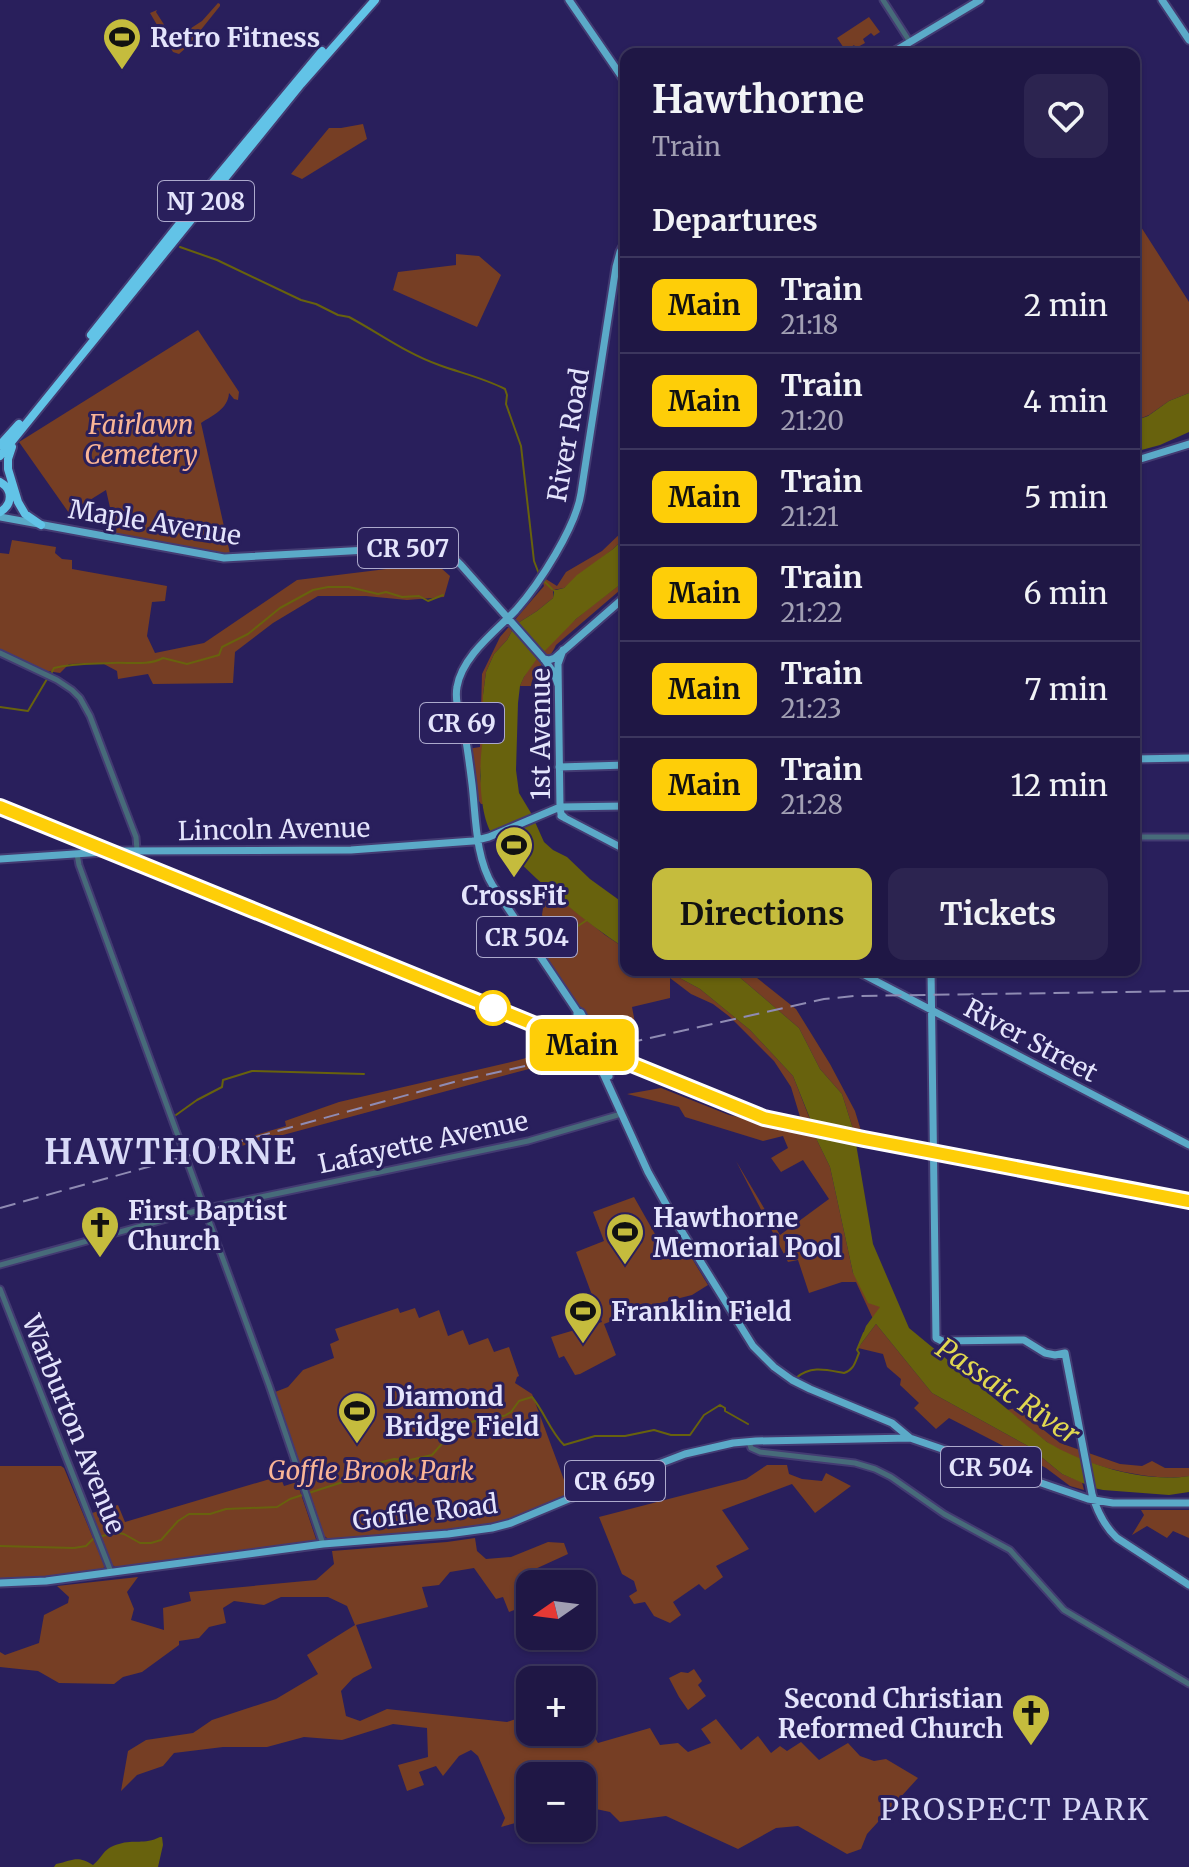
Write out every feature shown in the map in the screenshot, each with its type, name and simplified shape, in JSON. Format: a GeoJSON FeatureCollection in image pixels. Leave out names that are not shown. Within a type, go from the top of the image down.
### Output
{"type":"FeatureCollection","features":[{"type":"Feature","properties":{"kind":"highway","name":"NJ 208"},"geometry":{"type":"LineString","coordinates":[[0,446],[285,93],[368,0]]}},
{"type":"Feature","properties":{"kind":"highway","name":"NJ 208"},"geometry":{"type":"LineString","coordinates":[[0,456],[301,84],[375,0]]}},
{"type":"Feature","properties":{"kind":"highway"},"geometry":{"type":"LineString","coordinates":[[41,406],[11,449],[7,464],[20,506],[25,514],[41,525]]}},
{"type":"Feature","properties":{"kind":"highway"},"geometry":{"type":"LineString","coordinates":[[0,482],[8,488],[10,495],[7,506],[0,514]]}},
{"type":"Feature","properties":{"kind":"main road"},"geometry":{"type":"LineString","coordinates":[[569,0],[620,74]]}},
{"type":"Feature","properties":{"kind":"main road"},"geometry":{"type":"LineString","coordinates":[[900,48],[980,0]]}},
{"type":"Feature","properties":{"kind":"main road"},"geometry":{"type":"LineString","coordinates":[[1162,0],[1189,40]]}},
{"type":"Feature","properties":{"kind":"main road","name":"River Road"},"geometry":{"type":"LineString","coordinates":[[510,620],[539,581],[578,507],[620,252]]}},
{"type":"Feature","properties":{"kind":"main road"},"geometry":{"type":"LineString","coordinates":[[1140,461],[1189,446]]}},
{"type":"Feature","properties":{"kind":"main road","name":"Maple Avenue"},"geometry":{"type":"LineString","coordinates":[[0,514],[41,525],[224,558],[442,550],[454,558],[544,659],[558,685]]}},
{"type":"Feature","properties":{"kind":"main road"},"geometry":{"type":"LineString","coordinates":[[544,659],[553,660],[620,602]]}},
{"type":"Feature","properties":{"kind":"main road"},"geometry":{"type":"LineString","coordinates":[[609,612],[620,609]]}},
{"type":"Feature","properties":{"kind":"main road","name":"CR 69"},"geometry":{"type":"LineString","coordinates":[[478,840],[457,689],[470,659],[510,620]]}},
{"type":"Feature","properties":{"kind":"main road","name":"1st Avenue"},"geometry":{"type":"LineString","coordinates":[[563,650],[558,661],[559,779],[561,814],[565,818]]}},
{"type":"Feature","properties":{"kind":"main road"},"geometry":{"type":"LineString","coordinates":[[1140,759],[1189,758]]}},
{"type":"Feature","properties":{"kind":"main road"},"geometry":{"type":"LineString","coordinates":[[559,767],[620,765]]}},
{"type":"Feature","properties":{"kind":"main road"},"geometry":{"type":"LineString","coordinates":[[543,814],[554,802],[559,779]]}},
{"type":"Feature","properties":{"kind":"main road"},"geometry":{"type":"LineString","coordinates":[[560,807],[620,806]]}},
{"type":"Feature","properties":{"kind":"main road","name":"Lincoln Avenue"},"geometry":{"type":"LineString","coordinates":[[0,859],[137,850],[351,850],[478,840],[560,807]]}},
{"type":"Feature","properties":{"kind":"main road"},"geometry":{"type":"LineString","coordinates":[[543,814],[565,818],[620,845]]}},
{"type":"Feature","properties":{"kind":"main road","name":"CR 504"},"geometry":{"type":"LineString","coordinates":[[478,840],[490,881],[581,1013],[643,1162],[669,1211],[739,1325],[763,1357],[794,1382],[889,1421],[910,1438]]}},
{"type":"Feature","properties":{"kind":"main road","name":"River Street"},"geometry":{"type":"LineString","coordinates":[[866,976],[1189,1145]]}},
{"type":"Feature","properties":{"kind":"main road"},"geometry":{"type":"LineString","coordinates":[[931,976],[935,1336],[939,1341],[1024,1340],[1045,1353],[1065,1353],[1093,1497],[1103,1521],[1128,1546],[1189,1585]]}},
{"type":"Feature","properties":{"kind":"main road","name":"Goffle Road"},"geometry":{"type":"LineString","coordinates":[[0,1583],[37,1582],[323,1544],[438,1536],[498,1527],[676,1458],[748,1441],[910,1438],[1074,1495],[1093,1497]]}},
{"type":"Feature","properties":{"kind":"main road","name":"CR 504"},"geometry":{"type":"LineString","coordinates":[[1093,1497],[1113,1503],[1189,1503]]}},
{"type":"Feature","properties":{"kind":"street"},"geometry":{"type":"LineString","coordinates":[[883,0],[910,42]]}},
{"type":"Feature","properties":{"kind":"street"},"geometry":{"type":"LineString","coordinates":[[0,653],[62,683],[83,703],[136,837],[137,850]]}},
{"type":"Feature","properties":{"kind":"street"},"geometry":{"type":"LineString","coordinates":[[1140,837],[1189,837]]}},
{"type":"Feature","properties":{"kind":"street"},"geometry":{"type":"LineString","coordinates":[[77,854],[203,1209],[276,1403],[323,1544]]}},
{"type":"Feature","properties":{"kind":"street","name":"Lafayette Avenue"},"geometry":{"type":"LineString","coordinates":[[0,1265],[203,1209],[528,1141],[621,1114]]}},
{"type":"Feature","properties":{"kind":"street","name":"Warburton Avenue"},"geometry":{"type":"LineString","coordinates":[[0,1289],[112,1573]]}},
{"type":"Feature","properties":{"kind":"street"},"geometry":{"type":"LineString","coordinates":[[748,1441],[751,1448],[760,1452],[855,1463],[891,1477],[944,1514],[1010,1550],[1064,1610],[1189,1684]]}},
{"type":"Feature","properties":{"kind":"green space"},"geometry":{"type":"Polygon","coordinates":[[[218,3],[220,6],[179,54],[173,52],[150,13],[157,10],[177,45],[182,44],[180,33],[202,21],[218,3]]]}},
{"type":"Feature","properties":{"kind":"green space"},"geometry":{"type":"Polygon","coordinates":[[[869,17],[880,32],[874,36],[871,33],[863,39],[865,43],[856,48],[854,45],[844,48],[837,38],[869,17]]]}},
{"type":"Feature","properties":{"kind":"green space"},"geometry":{"type":"Polygon","coordinates":[[[363,124],[367,139],[302,179],[291,174],[329,128],[363,124]]]}},
{"type":"Feature","properties":{"kind":"green space"},"geometry":{"type":"Polygon","coordinates":[[[1140,225],[1189,302],[1189,393],[1169,401],[1140,419],[1140,225]]]}},
{"type":"Feature","properties":{"kind":"green space"},"geometry":{"type":"Polygon","coordinates":[[[456,254],[479,256],[501,275],[477,327],[393,290],[398,272],[456,265],[456,254]]]}},
{"type":"Feature","properties":{"kind":"green space","name":"Fairlawn Cemetery"},"geometry":{"type":"Polygon","coordinates":[[[198,330],[239,392],[238,400],[229,393],[223,407],[201,423],[231,558],[117,538],[106,490],[69,513],[19,442],[198,330]]]}},
{"type":"Feature","properties":{"kind":"green space"},"geometry":{"type":"Polygon","coordinates":[[[620,534],[620,542],[613,549],[564,588],[553,590],[553,598],[518,623],[494,654],[486,672],[483,695],[485,731],[480,776],[484,804],[481,804],[473,792],[467,749],[480,747],[482,674],[500,637],[544,586],[541,576],[557,586],[566,572],[602,551],[620,534]]]}},
{"type":"Feature","properties":{"kind":"green space"},"geometry":{"type":"Polygon","coordinates":[[[12,540],[56,547],[55,553],[62,559],[72,560],[72,569],[167,586],[165,601],[152,602],[147,636],[155,653],[204,643],[297,580],[427,564],[441,568],[450,576],[444,597],[407,600],[318,596],[273,623],[235,652],[233,683],[153,684],[148,674],[118,679],[117,671],[102,663],[69,664],[60,673],[35,669],[0,653],[0,553],[9,554],[12,540]]]}},
{"type":"Feature","properties":{"kind":"green space"},"geometry":{"type":"Polygon","coordinates":[[[620,585],[620,590],[556,645],[535,674],[531,686],[520,686],[538,656],[581,614],[620,585]]]}},
{"type":"Feature","properties":{"kind":"green space"},"geometry":{"type":"Polygon","coordinates":[[[546,888],[620,945],[620,976],[676,976],[700,989],[750,1030],[793,1076],[811,1122],[801,1120],[791,1087],[774,1061],[730,1017],[670,978],[670,998],[632,1007],[636,1028],[597,1041],[576,1001],[541,953],[541,943],[553,935],[542,915],[546,888]]]}},
{"type":"Feature","properties":{"kind":"green space"},"geometry":{"type":"Polygon","coordinates":[[[738,976],[755,976],[796,1009],[855,1111],[862,1134],[854,1132],[842,1094],[820,1069],[799,1028],[738,976]]]}},
{"type":"Feature","properties":{"kind":"green space"},"geometry":{"type":"Polygon","coordinates":[[[582,1043],[593,1068],[571,1064],[529,1069],[234,1148],[232,1142],[286,1126],[285,1121],[339,1102],[582,1043]]]}},
{"type":"Feature","properties":{"kind":"green space"},"geometry":{"type":"Polygon","coordinates":[[[661,1088],[729,1115],[812,1130],[830,1167],[853,1273],[881,1307],[873,1319],[856,1282],[842,1282],[809,1293],[798,1260],[788,1262],[736,1161],[780,1235],[829,1199],[803,1160],[781,1172],[771,1158],[788,1148],[783,1136],[763,1141],[685,1117],[679,1107],[627,1094],[661,1088]]]}},
{"type":"Feature","properties":{"kind":"green space"},"geometry":{"type":"Polygon","coordinates":[[[634,1197],[664,1250],[681,1240],[708,1285],[692,1295],[656,1304],[604,1324],[616,1355],[575,1375],[564,1356],[559,1358],[551,1337],[602,1322],[576,1252],[604,1241],[593,1212],[634,1197]]]}},
{"type":"Feature","properties":{"kind":"green space","name":"Goffle Brook Park"},"geometry":{"type":"Polygon","coordinates":[[[398,1308],[400,1313],[415,1308],[419,1318],[439,1310],[448,1336],[463,1330],[469,1345],[488,1338],[494,1352],[509,1347],[519,1376],[515,1383],[532,1394],[570,1496],[491,1526],[435,1534],[331,1541],[323,1535],[275,1392],[288,1387],[303,1370],[334,1358],[330,1344],[339,1340],[335,1329],[398,1308]]]}},
{"type":"Feature","properties":{"kind":"green space"},"geometry":{"type":"Polygon","coordinates":[[[876,1324],[932,1393],[1028,1446],[1062,1474],[1082,1482],[1084,1490],[1070,1486],[1046,1468],[949,1418],[936,1429],[914,1408],[919,1403],[900,1385],[901,1379],[887,1367],[883,1354],[858,1348],[876,1324]]]}},
{"type":"Feature","properties":{"kind":"green space"},"geometry":{"type":"Polygon","coordinates":[[[1016,1408],[1060,1443],[1120,1464],[1142,1466],[1152,1461],[1165,1468],[1189,1468],[1189,1476],[1160,1477],[1110,1469],[1067,1454],[1007,1410],[1016,1408]]]}},
{"type":"Feature","properties":{"kind":"green space"},"geometry":{"type":"Polygon","coordinates":[[[767,1465],[787,1465],[789,1474],[802,1479],[822,1481],[826,1473],[851,1486],[815,1513],[792,1484],[722,1510],[749,1549],[716,1566],[723,1577],[705,1590],[699,1584],[673,1602],[681,1615],[670,1623],[654,1616],[645,1602],[634,1604],[629,1596],[637,1591],[634,1581],[622,1574],[599,1517],[746,1479],[767,1465]]]}},
{"type":"Feature","properties":{"kind":"green space"},"geometry":{"type":"Polygon","coordinates":[[[0,1466],[64,1468],[105,1567],[49,1578],[0,1580],[0,1466]]]}},
{"type":"Feature","properties":{"kind":"green space","name":"Goffle Brook Park"},"geometry":{"type":"Polygon","coordinates":[[[280,1476],[284,1486],[297,1482],[315,1542],[119,1569],[112,1565],[92,1513],[118,1505],[125,1522],[280,1476]]]}},
{"type":"Feature","properties":{"kind":"green space"},"geometry":{"type":"Polygon","coordinates":[[[1141,1510],[1189,1510],[1189,1538],[1173,1531],[1167,1538],[1147,1526],[1132,1535],[1144,1515],[1141,1510]]]}},
{"type":"Feature","properties":{"kind":"green space"},"geometry":{"type":"Polygon","coordinates":[[[475,1538],[477,1551],[486,1559],[511,1557],[548,1542],[564,1543],[568,1554],[533,1570],[516,1570],[516,1609],[509,1612],[503,1597],[496,1599],[474,1568],[450,1572],[439,1585],[422,1587],[428,1607],[356,1625],[372,1668],[353,1678],[341,1691],[346,1716],[360,1721],[387,1709],[507,1722],[516,1719],[516,1746],[596,1746],[596,1740],[598,1743],[650,1728],[660,1745],[678,1743],[688,1752],[711,1743],[701,1729],[716,1719],[741,1750],[758,1736],[771,1753],[780,1746],[787,1751],[801,1742],[819,1760],[848,1743],[860,1756],[874,1761],[886,1759],[918,1778],[867,1834],[861,1849],[847,1854],[798,1826],[776,1828],[738,1849],[666,1816],[620,1822],[610,1812],[596,1809],[596,1762],[516,1762],[516,1823],[501,1827],[505,1818],[478,1756],[471,1750],[459,1756],[443,1776],[436,1766],[419,1772],[424,1785],[407,1791],[398,1765],[428,1757],[427,1728],[393,1724],[342,1740],[304,1737],[267,1747],[223,1747],[174,1753],[163,1766],[137,1775],[121,1791],[128,1751],[146,1740],[193,1733],[212,1720],[276,1699],[318,1674],[307,1655],[355,1625],[347,1606],[328,1597],[281,1597],[264,1605],[234,1601],[223,1608],[226,1623],[209,1627],[199,1638],[179,1641],[179,1645],[142,1672],[123,1677],[114,1684],[59,1683],[38,1671],[0,1667],[0,1652],[5,1655],[39,1643],[44,1615],[68,1603],[69,1597],[57,1586],[138,1577],[127,1592],[134,1609],[131,1620],[164,1630],[163,1608],[191,1601],[189,1592],[316,1580],[334,1564],[332,1551],[475,1538]]]}},
{"type":"Feature","properties":{"kind":"green space"},"geometry":{"type":"Polygon","coordinates":[[[694,1669],[702,1681],[698,1685],[706,1696],[688,1710],[669,1678],[694,1669]]]}},
{"type":"Feature","properties":{"kind":"shaded area"},"geometry":{"type":"Polygon","coordinates":[[[1189,393],[1189,432],[1140,450],[1140,419],[1189,393]]]}},
{"type":"Feature","properties":{"kind":"shaded area"},"geometry":{"type":"Polygon","coordinates":[[[620,542],[620,585],[576,619],[536,660],[520,686],[516,770],[519,793],[544,842],[620,901],[620,945],[555,895],[492,834],[484,812],[480,769],[485,731],[483,695],[486,672],[494,654],[518,623],[553,598],[552,589],[564,588],[620,542]]]}},
{"type":"Feature","properties":{"kind":"shaded area"},"geometry":{"type":"Polygon","coordinates":[[[676,976],[738,976],[799,1028],[820,1069],[842,1094],[854,1132],[873,1244],[909,1328],[1047,1442],[1079,1458],[1116,1470],[1154,1477],[1189,1476],[1189,1492],[1169,1495],[1094,1488],[1062,1474],[1028,1446],[932,1393],[876,1324],[858,1348],[866,1326],[880,1307],[868,1303],[853,1273],[830,1167],[812,1130],[793,1076],[750,1030],[700,989],[676,976]]]}},
{"type":"Feature","properties":{"kind":"shaded area"},"geometry":{"type":"Polygon","coordinates":[[[162,1837],[158,1867],[54,1867],[75,1859],[93,1865],[106,1850],[114,1846],[162,1837]]]}},
{"type":"Feature","properties":{"kind":"waterway"},"geometry":{"type":"LineString","coordinates":[[180,247],[217,260],[301,300],[349,317],[427,360],[505,389],[506,404],[521,446],[534,561],[539,574]]}},
{"type":"Feature","properties":{"kind":"waterway"},"geometry":{"type":"LineString","coordinates":[[542,579],[552,589]]}},
{"type":"Feature","properties":{"kind":"waterway"},"geometry":{"type":"LineString","coordinates":[[52,672],[54,668],[69,665],[145,663],[163,658],[187,664],[219,655],[222,647],[248,634],[280,608],[313,590],[328,587],[349,587],[402,597],[419,596],[428,601],[443,595]]}},
{"type":"Feature","properties":{"kind":"waterway"},"geometry":{"type":"LineString","coordinates":[[0,707],[28,711],[47,679]]}},
{"type":"Feature","properties":{"kind":"waterway"},"geometry":{"type":"LineString","coordinates":[[539,952],[587,920]]}},
{"type":"Feature","properties":{"kind":"waterway"},"geometry":{"type":"LineString","coordinates":[[176,1115],[222,1087],[223,1080],[252,1071],[364,1074]]}},
{"type":"Feature","properties":{"kind":"waterway"},"geometry":{"type":"LineString","coordinates":[[796,1378],[813,1370],[847,1372],[859,1353],[857,1350],[864,1333]]}},
{"type":"Feature","properties":{"kind":"waterway"},"geometry":{"type":"LineString","coordinates":[[0,1546],[74,1548],[118,1533],[140,1543],[151,1543],[161,1540],[189,1514],[277,1507],[290,1499],[346,1481],[382,1462],[432,1455],[447,1438],[472,1422],[488,1416],[504,1416],[519,1401],[532,1397],[564,1445],[595,1436],[625,1436],[654,1430],[671,1435],[690,1435],[704,1415],[720,1405],[748,1424]]}},
{"type":"Feature","properties":{"kind":"railway"},"geometry":{"type":"LineString","coordinates":[[0,808],[764,1118],[1189,1201]]}},
{"type":"Feature","properties":{"kind":"railway"},"geometry":{"type":"LineString","coordinates":[[0,1208],[454,1082],[824,999],[1189,991]]}},
{"type":"Feature","properties":{"kind":"train","name":"Main"},"geometry":{"type":"LineString","coordinates":[[0,807],[764,1118],[1189,1201]]}},
{"type":"Feature","properties":{"kind":"place","name":"Retro Fitness"},"geometry":{"type":"Point","coordinates":[122,71]}},
{"type":"Feature","properties":{"kind":"place","name":"CrossFit"},"geometry":{"type":"Point","coordinates":[514,879]}},
{"type":"Feature","properties":{"kind":"place","name":"First Baptist Church"},"geometry":{"type":"Point","coordinates":[100,1259]}},
{"type":"Feature","properties":{"kind":"place","name":"Hawthorne Memorial Pool"},"geometry":{"type":"Point","coordinates":[625,1266]}},
{"type":"Feature","properties":{"kind":"place","name":"Franklin Field"},"geometry":{"type":"Point","coordinates":[583,1345]}},
{"type":"Feature","properties":{"kind":"place","name":"Diamond Bridge Field"},"geometry":{"type":"Point","coordinates":[357,1445]}},
{"type":"Feature","properties":{"kind":"place","name":"Second Christian Reformed Church"},"geometry":{"type":"Point","coordinates":[1031,1747]}},
{"type":"Feature","properties":{"kind":"district","name":"HAWTHORNE"},"geometry":{"type":"Point","coordinates":[171,1152]}},
{"type":"Feature","properties":{"kind":"district","name":"PROSPECT PARK"},"geometry":{"type":"Point","coordinates":[1015,1809]}},
{"type":"Feature","properties":{"kind":"water label","name":"Passaic River"},"geometry":{"type":"Point","coordinates":[1008,1391]}}]}
